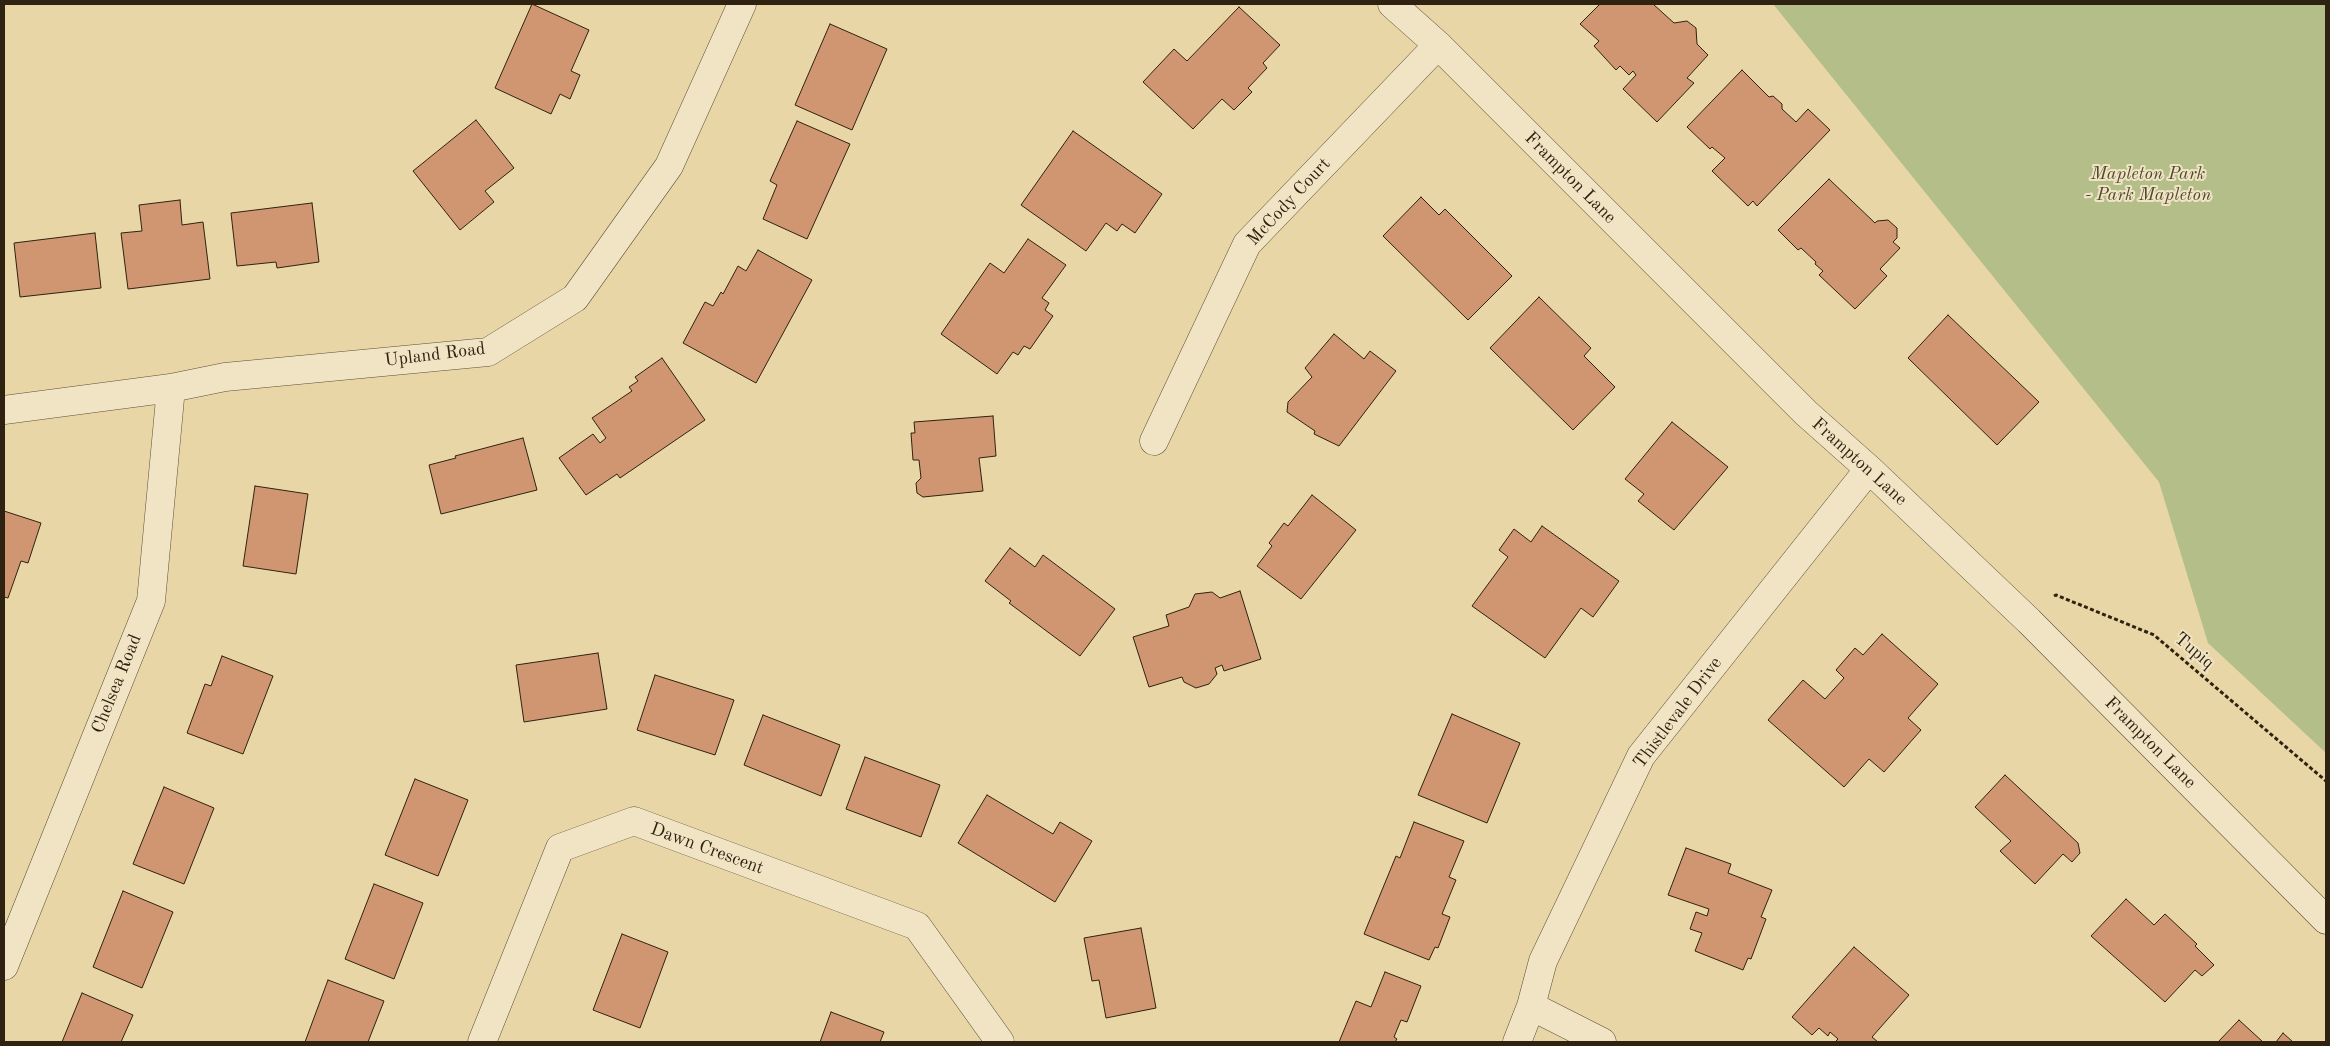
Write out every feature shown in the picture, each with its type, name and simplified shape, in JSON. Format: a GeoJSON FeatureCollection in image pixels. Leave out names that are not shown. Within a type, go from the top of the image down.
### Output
{"type":"FeatureCollection","features":[{"type":"Feature","properties":{"kind":"street","name":"Upland Road"},"geometry":{"type":"LineString","coordinates":[[4,410],[171,388],[225,377],[488,352],[575,298],[670,166],[742,4]]}},
{"type":"Feature","properties":{"kind":"street","name":"Frampton Lane"},"geometry":{"type":"LineString","coordinates":[[1392,4],[1438,45],[1806,414],[1869,470],[2029,621],[2326,920]]}},
{"type":"Feature","properties":{"kind":"street","name":"McCody Court"},"geometry":{"type":"LineString","coordinates":[[1154,441],[1247,244],[1438,45]]}},
{"type":"Feature","properties":{"kind":"street","name":"Chelsea Road"},"geometry":{"type":"LineString","coordinates":[[4,966],[151,601],[171,388]]}},
{"type":"Feature","properties":{"kind":"street","name":"Thistlevale Drive"},"geometry":{"type":"LineString","coordinates":[[1517,1042],[1531,1006],[1543,961],[1641,756],[1869,470]]}},
{"type":"Feature","properties":{"kind":"street","name":"Dawn Crescent"},"geometry":{"type":"LineString","coordinates":[[482,1042],[560,848],[634,821],[917,926],[1000,1042]]}},
{"type":"Feature","properties":{"kind":"street"},"geometry":{"type":"LineString","coordinates":[[1531,1006],[1602,1042]]}},
{"type":"Feature","properties":{"kind":"path","name":"Tupiq"},"geometry":{"type":"LineString","coordinates":[[2029,621],[2056,595],[2154,634],[2326,781]]}},
{"type":"Feature","properties":{"kind":"green space","name":"Mapleton Park - Park Mapleton"},"geometry":{"type":"Polygon","coordinates":[[[1773,4],[2326,4],[2326,753],[2208,643],[2159,482],[1773,4]]]}},
{"type":"Feature","properties":{"kind":"building"},"geometry":{"type":"Polygon","coordinates":[[[532,4],[589,30],[571,71],[580,75],[570,99],[560,94],[551,114],[495,88],[532,4]]]}},
{"type":"Feature","properties":{"kind":"building"},"geometry":{"type":"Polygon","coordinates":[[[1600,4],[1653,4],[1674,23],[1687,21],[1696,28],[1697,44],[1708,55],[1687,78],[1694,83],[1657,122],[1623,89],[1636,75],[1633,71],[1629,75],[1620,66],[1616,70],[1594,46],[1599,41],[1580,24],[1600,4]]]}},
{"type":"Feature","properties":{"kind":"building"},"geometry":{"type":"Polygon","coordinates":[[[1239,7],[1280,45],[1263,63],[1267,68],[1248,88],[1252,92],[1234,110],[1222,99],[1193,129],[1143,82],[1174,49],[1187,61],[1239,7]]]}},
{"type":"Feature","properties":{"kind":"building"},"geometry":{"type":"Polygon","coordinates":[[[830,24],[887,49],[852,130],[795,105],[830,24]]]}},
{"type":"Feature","properties":{"kind":"building"},"geometry":{"type":"Polygon","coordinates":[[[1742,70],[1769,97],[1773,96],[1782,104],[1782,109],[1796,122],[1808,109],[1830,130],[1757,206],[1753,201],[1748,206],[1712,171],[1725,158],[1712,147],[1710,149],[1687,127],[1742,70]]]}},
{"type":"Feature","properties":{"kind":"building"},"geometry":{"type":"Polygon","coordinates":[[[476,120],[514,168],[485,191],[494,202],[460,230],[413,171],[476,120]]]}},
{"type":"Feature","properties":{"kind":"building"},"geometry":{"type":"Polygon","coordinates":[[[797,121],[850,144],[807,239],[763,219],[777,185],[770,181],[797,121]]]}},
{"type":"Feature","properties":{"kind":"building"},"geometry":{"type":"Polygon","coordinates":[[[1073,131],[1162,194],[1135,233],[1122,224],[1117,231],[1106,223],[1086,251],[1021,205],[1073,131]]]}},
{"type":"Feature","properties":{"kind":"building"},"geometry":{"type":"Polygon","coordinates":[[[1829,179],[1875,223],[1888,220],[1897,228],[1897,238],[1893,242],[1900,248],[1880,269],[1887,276],[1855,309],[1819,275],[1823,271],[1815,264],[1816,262],[1801,248],[1798,250],[1778,230],[1829,179]]]}},
{"type":"Feature","properties":{"kind":"building"},"geometry":{"type":"Polygon","coordinates":[[[1421,197],[1439,215],[1445,209],[1512,276],[1468,320],[1383,236],[1421,197]]]}},
{"type":"Feature","properties":{"kind":"building"},"geometry":{"type":"Polygon","coordinates":[[[180,200],[182,225],[203,222],[210,279],[128,289],[121,233],[142,231],[139,205],[180,200]]]}},
{"type":"Feature","properties":{"kind":"building"},"geometry":{"type":"Polygon","coordinates":[[[312,203],[319,262],[277,268],[276,262],[237,266],[231,213],[312,203]]]}},
{"type":"Feature","properties":{"kind":"building"},"geometry":{"type":"Polygon","coordinates":[[[95,233],[101,288],[20,297],[14,243],[95,233]]]}},
{"type":"Feature","properties":{"kind":"building"},"geometry":{"type":"Polygon","coordinates":[[[1028,239],[1066,265],[1042,298],[1049,303],[1045,310],[1053,316],[1030,349],[1024,346],[1018,355],[1013,352],[997,374],[941,334],[990,263],[1004,273],[1028,239]]]}},
{"type":"Feature","properties":{"kind":"building"},"geometry":{"type":"Polygon","coordinates":[[[758,250],[812,280],[756,383],[683,343],[705,302],[713,306],[721,292],[723,294],[738,266],[746,271],[758,250]]]}},
{"type":"Feature","properties":{"kind":"building"},"geometry":{"type":"Polygon","coordinates":[[[1539,297],[1591,348],[1584,356],[1615,387],[1573,430],[1490,348],[1539,297]]]}},
{"type":"Feature","properties":{"kind":"building"},"geometry":{"type":"Polygon","coordinates":[[[1948,315],[2039,402],[1997,445],[1908,358],[1948,315]]]}},
{"type":"Feature","properties":{"kind":"building"},"geometry":{"type":"Polygon","coordinates":[[[1334,334],[1364,359],[1370,351],[1396,371],[1339,446],[1314,434],[1315,431],[1287,412],[1288,402],[1312,377],[1305,368],[1334,334]]]}},
{"type":"Feature","properties":{"kind":"building"},"geometry":{"type":"Polygon","coordinates":[[[662,358],[705,420],[620,478],[617,474],[586,495],[559,458],[593,434],[600,443],[606,438],[592,418],[632,391],[629,387],[638,381],[635,377],[662,358]]]}},
{"type":"Feature","properties":{"kind":"building"},"geometry":{"type":"Polygon","coordinates":[[[993,416],[996,456],[979,458],[983,491],[923,497],[917,493],[916,483],[921,478],[919,460],[913,460],[911,433],[915,433],[914,422],[993,416]]]}},
{"type":"Feature","properties":{"kind":"building"},"geometry":{"type":"Polygon","coordinates":[[[1672,422],[1728,467],[1674,530],[1638,501],[1644,494],[1625,479],[1672,422]]]}},
{"type":"Feature","properties":{"kind":"building"},"geometry":{"type":"Polygon","coordinates":[[[523,438],[537,490],[441,514],[429,465],[523,438]]]}},
{"type":"Feature","properties":{"kind":"building"},"geometry":{"type":"Polygon","coordinates":[[[255,486],[308,494],[296,574],[243,566],[255,486]]]}},
{"type":"Feature","properties":{"kind":"building"},"geometry":{"type":"Polygon","coordinates":[[[1312,495],[1356,530],[1301,599],[1257,566],[1272,546],[1269,543],[1284,523],[1288,526],[1312,495]]]}},
{"type":"Feature","properties":{"kind":"building"},"geometry":{"type":"Polygon","coordinates":[[[4,511],[41,523],[28,563],[21,561],[8,598],[4,597],[4,511]]]}},
{"type":"Feature","properties":{"kind":"building"},"geometry":{"type":"Polygon","coordinates":[[[1542,526],[1619,581],[1593,617],[1581,608],[1545,658],[1472,606],[1508,557],[1499,550],[1514,529],[1531,542],[1542,526]]]}},
{"type":"Feature","properties":{"kind":"building"},"geometry":{"type":"Polygon","coordinates":[[[1010,548],[1035,567],[1043,555],[1115,609],[1080,656],[1009,603],[1011,601],[985,581],[1010,548]]]}},
{"type":"Feature","properties":{"kind":"building"},"geometry":{"type":"Polygon","coordinates":[[[1240,591],[1261,659],[1224,671],[1222,665],[1215,668],[1217,674],[1209,684],[1196,688],[1184,682],[1182,677],[1149,687],[1133,637],[1169,626],[1166,615],[1189,607],[1195,594],[1212,592],[1220,598],[1240,591]]]}},
{"type":"Feature","properties":{"kind":"building"},"geometry":{"type":"Polygon","coordinates":[[[1882,634],[1938,684],[1908,718],[1921,730],[1884,772],[1869,759],[1844,787],[1768,720],[1803,680],[1825,699],[1844,678],[1836,670],[1855,648],[1863,655],[1882,634]]]}},
{"type":"Feature","properties":{"kind":"building"},"geometry":{"type":"Polygon","coordinates":[[[598,653],[607,709],[524,722],[516,665],[598,653]]]}},
{"type":"Feature","properties":{"kind":"building"},"geometry":{"type":"Polygon","coordinates":[[[222,656],[273,676],[243,754],[187,733],[205,684],[211,686],[222,656]]]}},
{"type":"Feature","properties":{"kind":"building"},"geometry":{"type":"Polygon","coordinates":[[[655,675],[734,700],[715,755],[637,730],[655,675]]]}},
{"type":"Feature","properties":{"kind":"building"},"geometry":{"type":"Polygon","coordinates":[[[1452,714],[1520,743],[1487,823],[1418,795],[1452,714]]]}},
{"type":"Feature","properties":{"kind":"building"},"geometry":{"type":"Polygon","coordinates":[[[763,715],[840,745],[821,796],[744,765],[763,715]]]}},
{"type":"Feature","properties":{"kind":"building"},"geometry":{"type":"Polygon","coordinates":[[[865,757],[940,785],[921,837],[846,809],[865,757]]]}},
{"type":"Feature","properties":{"kind":"building"},"geometry":{"type":"Polygon","coordinates":[[[2005,775],[2078,843],[2080,853],[2072,862],[2063,854],[2035,884],[2000,851],[2011,841],[1975,807],[2005,775]]]}},
{"type":"Feature","properties":{"kind":"building"},"geometry":{"type":"Polygon","coordinates":[[[415,779],[468,800],[438,876],[385,855],[415,779]]]}},
{"type":"Feature","properties":{"kind":"building"},"geometry":{"type":"Polygon","coordinates":[[[164,787],[214,808],[184,884],[133,864],[164,787]]]}},
{"type":"Feature","properties":{"kind":"building"},"geometry":{"type":"Polygon","coordinates":[[[987,795],[1053,834],[1060,822],[1092,841],[1055,902],[958,843],[987,795]]]}},
{"type":"Feature","properties":{"kind":"building"},"geometry":{"type":"Polygon","coordinates":[[[1414,822],[1464,841],[1449,877],[1456,880],[1442,914],[1450,917],[1438,948],[1435,947],[1429,960],[1364,934],[1396,856],[1400,858],[1414,822]]]}},
{"type":"Feature","properties":{"kind":"building"},"geometry":{"type":"Polygon","coordinates":[[[1686,848],[1731,864],[1728,873],[1772,890],[1761,917],[1766,919],[1751,959],[1748,958],[1743,970],[1695,951],[1702,933],[1690,929],[1696,912],[1707,916],[1709,909],[1668,895],[1686,848]]]}},
{"type":"Feature","properties":{"kind":"building"},"geometry":{"type":"Polygon","coordinates":[[[374,884],[423,903],[394,979],[345,959],[374,884]]]}},
{"type":"Feature","properties":{"kind":"building"},"geometry":{"type":"Polygon","coordinates":[[[123,891],[173,912],[142,988],[93,967],[123,891]]]}},
{"type":"Feature","properties":{"kind":"building"},"geometry":{"type":"Polygon","coordinates":[[[2126,899],[2154,925],[2165,914],[2197,944],[2195,946],[2214,965],[2202,976],[2195,970],[2165,1002],[2091,936],[2126,899]]]}},
{"type":"Feature","properties":{"kind":"building"},"geometry":{"type":"Polygon","coordinates":[[[1141,928],[1156,1008],[1106,1018],[1099,980],[1092,981],[1084,938],[1141,928]]]}},
{"type":"Feature","properties":{"kind":"building"},"geometry":{"type":"Polygon","coordinates":[[[622,934],[668,952],[640,1028],[593,1010],[622,934]]]}},
{"type":"Feature","properties":{"kind":"building"},"geometry":{"type":"Polygon","coordinates":[[[1854,947],[1909,995],[1872,1037],[1878,1042],[1835,1042],[1838,1039],[1830,1032],[1828,1036],[1819,1028],[1812,1035],[1792,1017],[1854,947]]]}},
{"type":"Feature","properties":{"kind":"building"},"geometry":{"type":"Polygon","coordinates":[[[1385,972],[1421,986],[1407,1022],[1401,1020],[1394,1037],[1397,1039],[1395,1042],[1339,1042],[1356,1001],[1371,1007],[1385,972]]]}},
{"type":"Feature","properties":{"kind":"building"},"geometry":{"type":"Polygon","coordinates":[[[328,980],[384,1001],[368,1042],[305,1042],[328,980]]]}},
{"type":"Feature","properties":{"kind":"building"},"geometry":{"type":"Polygon","coordinates":[[[82,993],[133,1015],[121,1042],[62,1042],[82,993]]]}},
{"type":"Feature","properties":{"kind":"building"},"geometry":{"type":"Polygon","coordinates":[[[831,1012],[884,1032],[880,1042],[820,1042],[831,1012]]]}},
{"type":"Feature","properties":{"kind":"building"},"geometry":{"type":"Polygon","coordinates":[[[2239,1020],[2263,1042],[2218,1042],[2239,1020]]]}},
{"type":"Feature","properties":{"kind":"building"},"geometry":{"type":"Polygon","coordinates":[[[2283,1033],[2293,1042],[2276,1042],[2283,1033]]]}}]}
